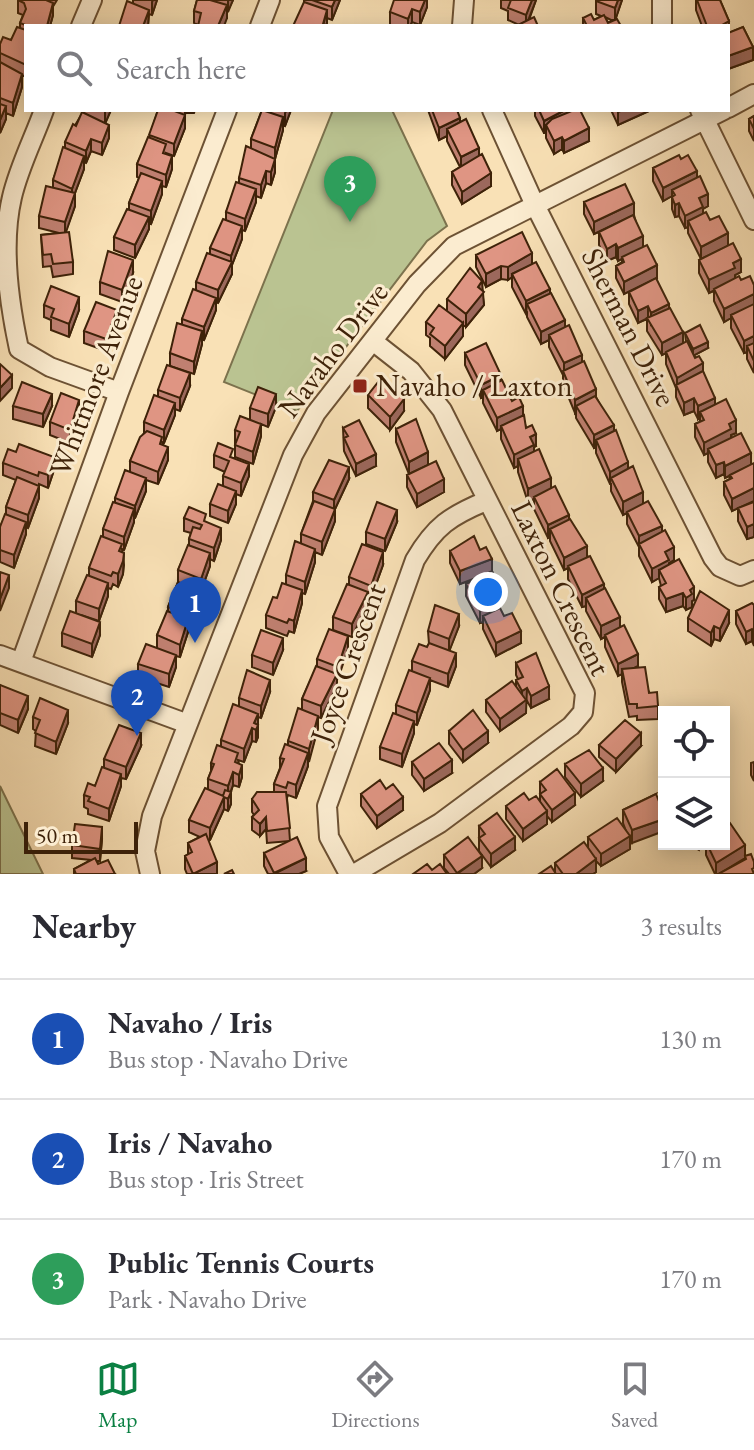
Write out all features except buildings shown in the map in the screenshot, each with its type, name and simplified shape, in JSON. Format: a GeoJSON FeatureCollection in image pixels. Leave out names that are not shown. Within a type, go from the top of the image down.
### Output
{"type":"FeatureCollection","features":[{"type":"Feature","properties":{"kind":"street"},"geometry":{"type":"LineString","coordinates":[[82,24],[92,0]]}},
{"type":"Feature","properties":{"kind":"street"},"geometry":{"type":"LineString","coordinates":[[261,24],[270,0]]}},
{"type":"Feature","properties":{"kind":"street"},"geometry":{"type":"LineString","coordinates":[[462,24],[464,0]]}},
{"type":"Feature","properties":{"kind":"street"},"geometry":{"type":"LineString","coordinates":[[662,0],[662,24]]}},
{"type":"Feature","properties":{"kind":"street","name":"Navaho Drive"},"geometry":{"type":"LineString","coordinates":[[730,107],[754,94]]}},
{"type":"Feature","properties":{"kind":"street"},"geometry":{"type":"LineString","coordinates":[[43,112],[12,197],[9,241],[12,316],[19,349],[50,367],[119,392]]}},
{"type":"Feature","properties":{"kind":"street","name":"Whitmore Avenue"},"geometry":{"type":"LineString","coordinates":[[21,662],[119,392],[226,112]]}},
{"type":"Feature","properties":{"kind":"street","name":"Sherman Drive"},"geometry":{"type":"LineString","coordinates":[[493,112],[534,203],[720,567],[740,576],[754,570]]}},
{"type":"Feature","properties":{"kind":"street"},"geometry":{"type":"LineString","coordinates":[[702,115],[754,220]]}},
{"type":"Feature","properties":{"kind":"street","name":"Navaho Drive"},"geometry":{"type":"LineString","coordinates":[[150,874],[145,851],[152,816],[293,455],[316,413],[417,284],[454,246],[702,115]]}},
{"type":"Feature","properties":{"kind":"street","name":"Laxton Crescent"},"geometry":{"type":"LineString","coordinates":[[352,874],[440,823],[571,726],[583,712],[585,693],[442,410],[411,371],[374,342]]}},
{"type":"Feature","properties":{"kind":"street","name":"Joyce Crescent"},"geometry":{"type":"LineString","coordinates":[[352,874],[329,837],[327,806],[415,560],[432,531],[462,511],[486,501]]}},
{"type":"Feature","properties":{"kind":"street"},"geometry":{"type":"LineString","coordinates":[[0,655],[188,724]]}},
{"type":"Feature","properties":{"kind":"green space"},"geometry":{"type":"Polygon","coordinates":[[[332,112],[393,112],[447,226],[427,241],[297,411],[224,382],[332,112]]]}},
{"type":"Feature","properties":{"kind":"green space"},"geometry":{"type":"Polygon","coordinates":[[[0,786],[43,874],[0,874],[0,786]]]}},
{"type":"Feature","properties":{"kind":"place","name":"Public Tennis Courts"},"geometry":{"type":"Point","coordinates":[350,222]}},
{"type":"Feature","properties":{"kind":"place","name":"Navaho / Laxton"},"geometry":{"type":"Point","coordinates":[360,386]}},
{"type":"Feature","properties":{"kind":"place","name":"Navaho / Iris"},"geometry":{"type":"Point","coordinates":[195,643]}},
{"type":"Feature","properties":{"kind":"place","name":"Iris / Navaho"},"geometry":{"type":"Point","coordinates":[137,736]}}]}
